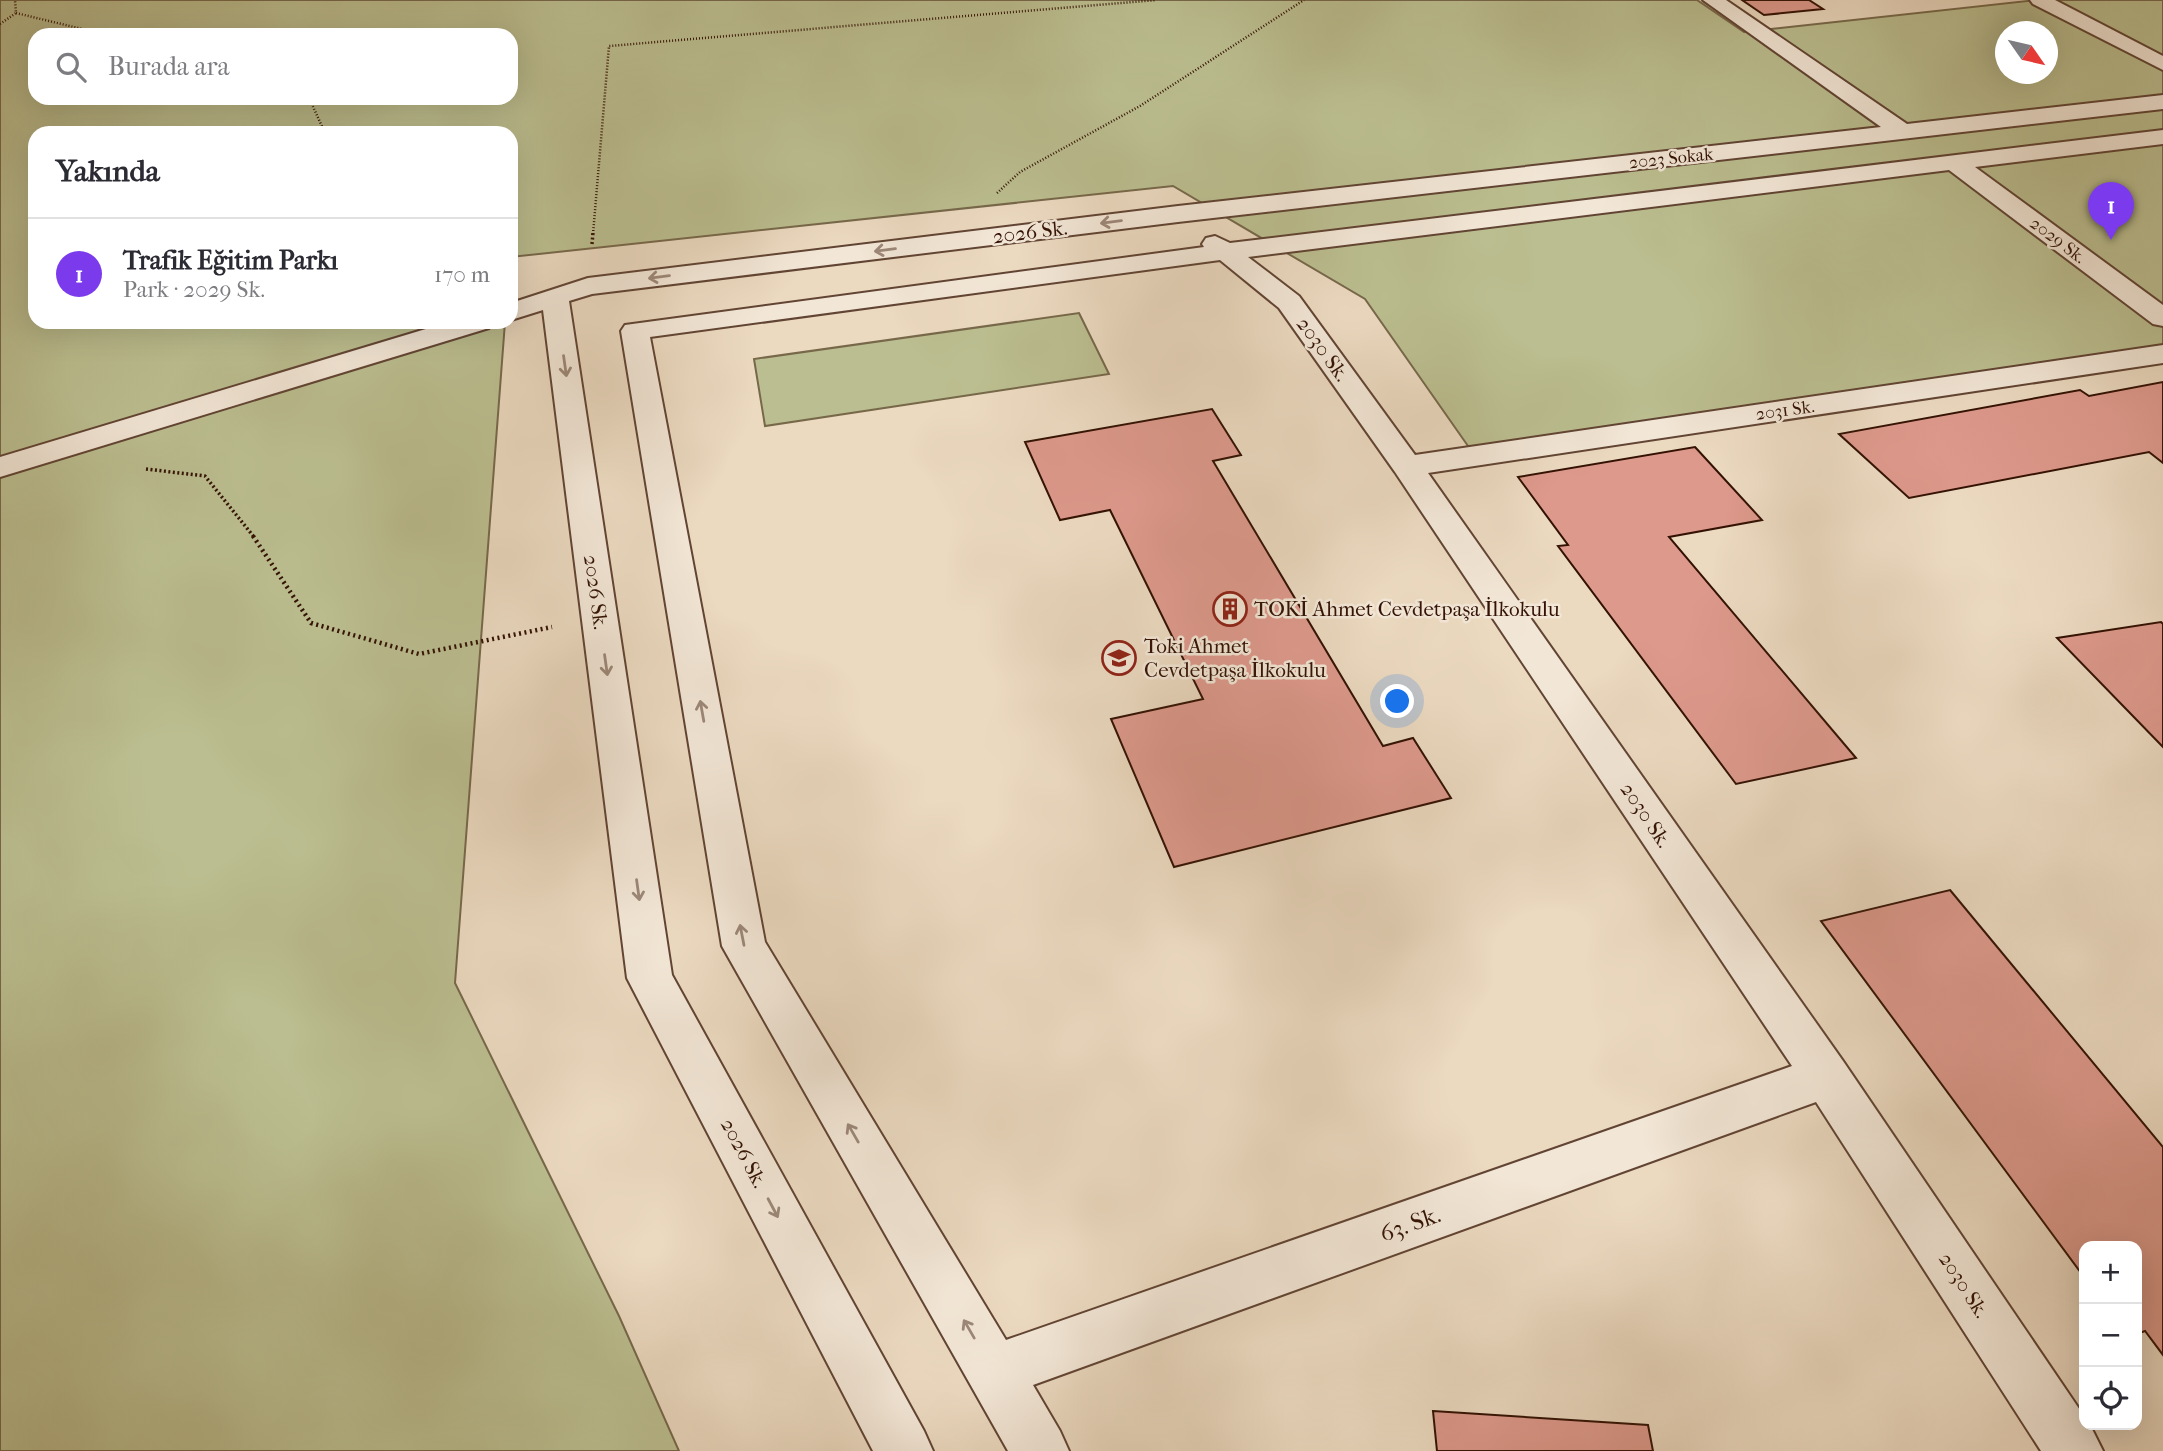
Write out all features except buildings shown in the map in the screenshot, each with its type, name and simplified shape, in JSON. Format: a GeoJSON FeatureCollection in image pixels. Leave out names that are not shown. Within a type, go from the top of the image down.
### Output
{"type":"FeatureCollection","features":[{"type":"Feature","properties":{"kind":"street"},"geometry":{"type":"LineString","coordinates":[[1713,0],[1903,132]]}},
{"type":"Feature","properties":{"kind":"street"},"geometry":{"type":"LineString","coordinates":[[2040,0],[2163,64]]}},
{"type":"Feature","properties":{"kind":"street","name":"2023 Sokak"},"geometry":{"type":"LineString","coordinates":[[1178,214],[2163,102]]}},
{"type":"Feature","properties":{"kind":"street","name":"2023 Sokak"},"geometry":{"type":"LineString","coordinates":[[1224,252],[2163,137]]}},
{"type":"Feature","properties":{"kind":"street","name":"2029 Sk."},"geometry":{"type":"LineString","coordinates":[[1954,163],[2163,318]]}},
{"type":"Feature","properties":{"kind":"street","name":"2026 Sk."},"geometry":{"type":"LineString","coordinates":[[904,1451],[650,978],[600,618],[572,292],[1178,214]]}},
{"type":"Feature","properties":{"kind":"street","name":"2030 Sk."},"geometry":{"type":"LineString","coordinates":[[1178,214],[1289,302],[1407,466],[1826,1076],[2074,1451]]}},
{"type":"Feature","properties":{"kind":"street"},"geometry":{"type":"LineString","coordinates":[[1040,1451],[744,946],[635,331],[1224,252]]}},
{"type":"Feature","properties":{"kind":"street"},"geometry":{"type":"LineString","coordinates":[[518,310],[572,292]]}},
{"type":"Feature","properties":{"kind":"street"},"geometry":{"type":"LineString","coordinates":[[0,467],[456,329]]}},
{"type":"Feature","properties":{"kind":"street","name":"2031 Sk."},"geometry":{"type":"LineString","coordinates":[[1407,466],[2163,354]]}},
{"type":"Feature","properties":{"kind":"street","name":"63. Sk."},"geometry":{"type":"LineString","coordinates":[[994,1372],[1826,1076]]}},
{"type":"Feature","properties":{"kind":"path"},"geometry":{"type":"LineString","coordinates":[[15,0],[16,13]]}},
{"type":"Feature","properties":{"kind":"path"},"geometry":{"type":"LineString","coordinates":[[572,292],[609,46],[1156,0]]}},
{"type":"Feature","properties":{"kind":"path"},"geometry":{"type":"LineString","coordinates":[[938,243],[1020,172],[1140,106],[1304,0]]}},
{"type":"Feature","properties":{"kind":"path"},"geometry":{"type":"LineString","coordinates":[[0,24],[16,13],[78,28]]}},
{"type":"Feature","properties":{"kind":"path"},"geometry":{"type":"LineString","coordinates":[[312,105],[322,126]]}},
{"type":"Feature","properties":{"kind":"path"},"geometry":{"type":"LineString","coordinates":[[138,467],[205,477],[258,542],[311,623],[419,654],[600,618]]}},
{"type":"Feature","properties":{"kind":"green space"},"geometry":{"type":"Polygon","coordinates":[[[0,0],[1697,0],[1744,32],[2037,0],[2163,0],[2163,354],[1475,456],[1365,299],[1173,186],[518,256],[518,126],[28,126],[28,329],[504,329],[455,983],[619,1316],[679,1451],[0,1451],[0,0]]]}},
{"type":"Feature","properties":{"kind":"green space"},"geometry":{"type":"Polygon","coordinates":[[[1079,313],[1109,374],[765,426],[754,359],[1079,313]]]}},
{"type":"Feature","properties":{"kind":"place","name":"Trafik Eğitim Parkı"},"geometry":{"type":"Point","coordinates":[2111,240]}},
{"type":"Feature","properties":{"kind":"place","name":"TOKİ Ahmet Cevdetpaşa İlkokulu"},"geometry":{"type":"Point","coordinates":[1230,609]}},
{"type":"Feature","properties":{"kind":"place","name":"Toki Ahmet Cevdetpaşa İlkokulu"},"geometry":{"type":"Point","coordinates":[1119,658]}}]}
